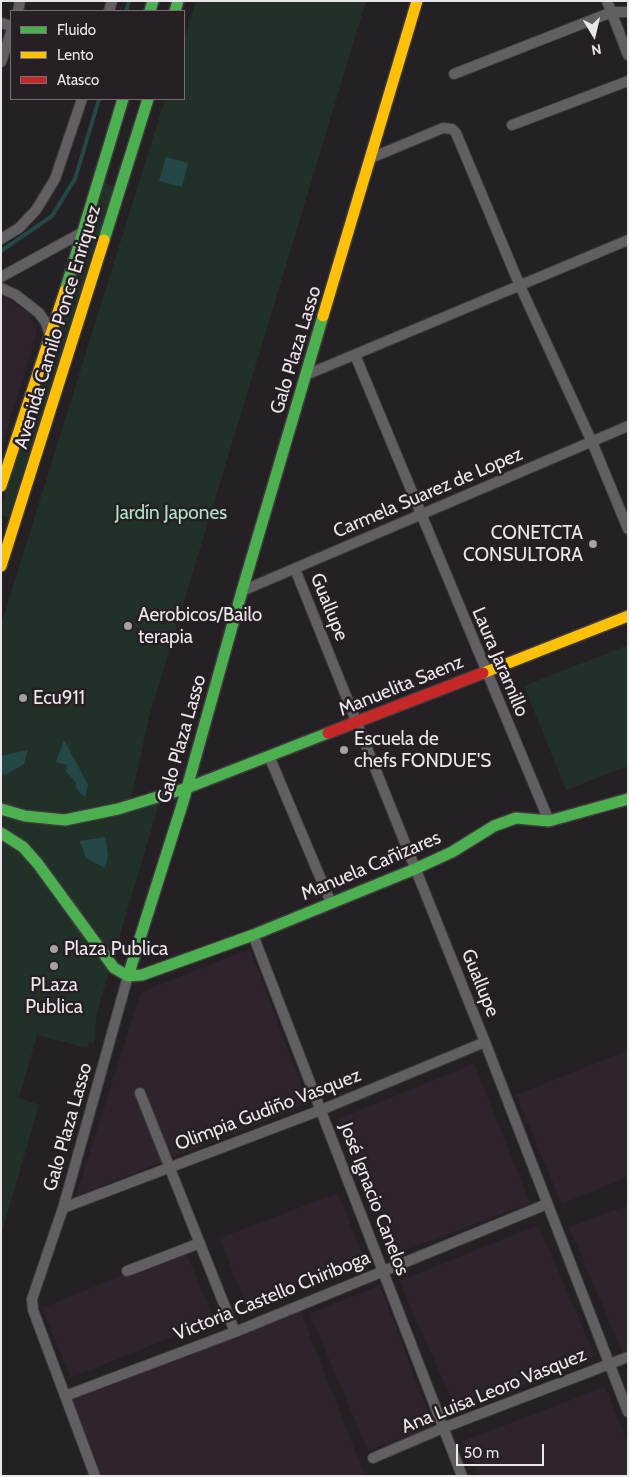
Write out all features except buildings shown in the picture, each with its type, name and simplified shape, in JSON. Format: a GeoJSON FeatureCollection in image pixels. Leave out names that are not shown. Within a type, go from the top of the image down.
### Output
{"type":"FeatureCollection","features":[{"type":"Feature","properties":{"kind":"street","name":"Galo Plaza Lasso"},"geometry":{"type":"LineString","coordinates":[[96,1476],[31,1304],[63,1208],[128,976],[187,788],[242,591],[417,1]]}},
{"type":"Feature","properties":{"kind":"street"},"geometry":{"type":"LineString","coordinates":[[608,1],[628,55]]}},
{"type":"Feature","properties":{"kind":"street"},"geometry":{"type":"LineString","coordinates":[[454,74],[612,12],[628,12]]}},
{"type":"Feature","properties":{"kind":"street"},"geometry":{"type":"LineString","coordinates":[[1,62],[10,35]]}},
{"type":"Feature","properties":{"kind":"street"},"geometry":{"type":"LineString","coordinates":[[512,125],[628,82]]}},
{"type":"Feature","properties":{"kind":"street"},"geometry":{"type":"LineString","coordinates":[[1,240],[19,228],[36,210],[56,179],[82,100]]}},
{"type":"Feature","properties":{"kind":"street","name":"Avenida Camilo Ponce Enriquez"},"geometry":{"type":"LineString","coordinates":[[2,482],[51,338],[124,100]]}},
{"type":"Feature","properties":{"kind":"street","name":"Avenida Camilo Ponce Enriquez"},"geometry":{"type":"LineString","coordinates":[[1,566],[6,535],[148,100]]}},
{"type":"Feature","properties":{"kind":"street"},"geometry":{"type":"LineString","coordinates":[[371,158],[444,128],[452,129],[456,133],[520,286],[592,442],[628,529]]}},
{"type":"Feature","properties":{"kind":"street"},"geometry":{"type":"LineString","coordinates":[[1,277],[83,232]]}},
{"type":"Feature","properties":{"kind":"street"},"geometry":{"type":"LineString","coordinates":[[306,375],[628,240]]}},
{"type":"Feature","properties":{"kind":"street"},"geometry":{"type":"LineString","coordinates":[[1,288],[16,295],[39,313],[46,323],[51,338]]}},
{"type":"Feature","properties":{"kind":"street","name":"Laura Jaramillo"},"geometry":{"type":"LineString","coordinates":[[355,355],[485,672],[549,821]]}},
{"type":"Feature","properties":{"kind":"street","name":"Carmela Suarez de Lopez"},"geometry":{"type":"LineString","coordinates":[[242,591],[628,426]]}},
{"type":"Feature","properties":{"kind":"street","name":"Guallupe"},"geometry":{"type":"LineString","coordinates":[[295,569],[485,1042],[628,1412]]}},
{"type":"Feature","properties":{"kind":"street","name":"Manuelita Saenz"},"geometry":{"type":"LineString","coordinates":[[1,809],[25,816],[65,820],[118,809],[187,788],[628,616]]}},
{"type":"Feature","properties":{"kind":"street"},"geometry":{"type":"LineString","coordinates":[[269,756],[331,903]]}},
{"type":"Feature","properties":{"kind":"street","name":"Manuela Cañizares"},"geometry":{"type":"LineString","coordinates":[[128,976],[142,975],[253,934],[415,869],[452,852],[494,826],[516,818],[549,821],[628,799]]}},
{"type":"Feature","properties":{"kind":"street"},"geometry":{"type":"LineString","coordinates":[[1,834],[23,848],[38,864],[85,931],[114,968],[128,976]]}},
{"type":"Feature","properties":{"kind":"street","name":"José Ignacio Canelos"},"geometry":{"type":"LineString","coordinates":[[253,934],[462,1476]]}},
{"type":"Feature","properties":{"kind":"street","name":"Olimpia Gudiño Vasquez"},"geometry":{"type":"LineString","coordinates":[[63,1208],[321,1110],[485,1042]]}},
{"type":"Feature","properties":{"kind":"street"},"geometry":{"type":"LineString","coordinates":[[140,1093],[235,1332]]}},
{"type":"Feature","properties":{"kind":"street","name":"Victoria Castello Chiriboga"},"geometry":{"type":"LineString","coordinates":[[65,1396],[235,1332],[547,1204]]}},
{"type":"Feature","properties":{"kind":"street"},"geometry":{"type":"LineString","coordinates":[[127,1271],[200,1242]]}},
{"type":"Feature","properties":{"kind":"street","name":"Ana Luisa Leoro Vasquez"},"geometry":{"type":"LineString","coordinates":[[373,1458],[442,1428],[628,1357]]}},
{"type":"Feature","properties":{"kind":"shaded area"},"geometry":{"type":"Polygon","coordinates":[[[4,298],[29,313],[37,332],[1,449],[1,308],[4,298]]]}},
{"type":"Feature","properties":{"kind":"shaded area"},"geometry":{"type":"Polygon","coordinates":[[[250,949],[308,1104],[76,1196],[141,992],[250,949]]]}},
{"type":"Feature","properties":{"kind":"shaded area"},"geometry":{"type":"Polygon","coordinates":[[[628,1050],[628,1177],[562,1204],[516,1095],[628,1050]]]}},
{"type":"Feature","properties":{"kind":"shaded area"},"geometry":{"type":"Polygon","coordinates":[[[474,1064],[530,1203],[393,1255],[338,1119],[474,1064]]]}},
{"type":"Feature","properties":{"kind":"shaded area"},"geometry":{"type":"Polygon","coordinates":[[[338,1193],[364,1259],[245,1304],[220,1238],[338,1193]]]}},
{"type":"Feature","properties":{"kind":"shaded area"},"geometry":{"type":"Polygon","coordinates":[[[628,1205],[628,1351],[623,1353],[569,1227],[628,1205]]]}},
{"type":"Feature","properties":{"kind":"shaded area"},"geometry":{"type":"Polygon","coordinates":[[[538,1225],[595,1356],[457,1411],[399,1281],[538,1225]]]}},
{"type":"Feature","properties":{"kind":"shaded area"},"geometry":{"type":"Polygon","coordinates":[[[185,1250],[214,1320],[71,1378],[42,1308],[185,1250]]]}},
{"type":"Feature","properties":{"kind":"shaded area"},"geometry":{"type":"Polygon","coordinates":[[[380,1285],[433,1427],[368,1451],[310,1314],[380,1285]]]}},
{"type":"Feature","properties":{"kind":"shaded area"},"geometry":{"type":"Polygon","coordinates":[[[300,1310],[365,1476],[102,1476],[72,1399],[300,1310]]]}},
{"type":"Feature","properties":{"kind":"shaded area"},"geometry":{"type":"Polygon","coordinates":[[[605,1387],[628,1443],[628,1476],[479,1476],[463,1441],[605,1387]]]}},
{"type":"Feature","properties":{"kind":"green space","name":"Jardín Japones"},"geometry":{"type":"Polygon","coordinates":[[[196,1],[366,1],[149,717],[129,808],[161,797],[97,1012],[94,1043],[89,1041],[87,1048],[37,1035],[19,1098],[39,1105],[1,1235],[1,625],[165,100],[185,100],[185,37],[196,1]]]}},
{"type":"Feature","properties":{"kind":"green space"},"geometry":{"type":"Polygon","coordinates":[[[104,183],[114,186],[10,518],[1,515],[1,507],[104,183]]]}},
{"type":"Feature","properties":{"kind":"green space"},"geometry":{"type":"Polygon","coordinates":[[[628,645],[628,766],[566,790],[524,686],[628,645]]]}},
{"type":"Feature","properties":{"kind":"water"},"geometry":{"type":"Polygon","coordinates":[[[166,157],[188,163],[182,187],[159,181],[166,157]]]}},
{"type":"Feature","properties":{"kind":"water"},"geometry":{"type":"Polygon","coordinates":[[[64,740],[88,785],[85,798],[76,788],[76,783],[66,771],[67,765],[56,762],[64,740]]]}},
{"type":"Feature","properties":{"kind":"water"},"geometry":{"type":"Polygon","coordinates":[[[28,750],[24,764],[5,775],[1,773],[1,756],[28,750]]]}},
{"type":"Feature","properties":{"kind":"water"},"geometry":{"type":"Polygon","coordinates":[[[105,837],[108,854],[105,868],[86,858],[80,841],[105,837]]]}},
{"type":"Feature","properties":{"kind":"waterway"},"geometry":{"type":"LineString","coordinates":[[126,10],[129,1]]}},
{"type":"Feature","properties":{"kind":"waterway"},"geometry":{"type":"LineString","coordinates":[[1,251],[52,216],[75,179],[99,100]]}},
{"type":"Feature","properties":{"kind":"traffic: fast"},"geometry":{"type":"LineString","coordinates":[[150,10],[153,1]]}},
{"type":"Feature","properties":{"kind":"traffic: fast"},"geometry":{"type":"LineString","coordinates":[[175,10],[178,1]]}},
{"type":"Feature","properties":{"kind":"traffic: fast"},"geometry":{"type":"LineString","coordinates":[[65,291],[123,100]]}},
{"type":"Feature","properties":{"kind":"traffic: fast"},"geometry":{"type":"LineString","coordinates":[[104,240],[148,100]]}},
{"type":"Feature","properties":{"kind":"traffic: fast"},"geometry":{"type":"LineString","coordinates":[[128,976],[183,802],[242,591],[323,316]]}},
{"type":"Feature","properties":{"kind":"traffic: fast"},"geometry":{"type":"LineString","coordinates":[[1,809],[25,816],[65,820],[118,809],[187,788],[328,733]]}},
{"type":"Feature","properties":{"kind":"traffic: fast"},"geometry":{"type":"LineString","coordinates":[[128,976],[142,975],[253,935],[415,869],[452,852],[494,826],[516,818],[549,821],[628,799]]}},
{"type":"Feature","properties":{"kind":"traffic: fast"},"geometry":{"type":"LineString","coordinates":[[1,833],[23,847],[38,864],[114,968],[128,976]]}},
{"type":"Feature","properties":{"kind":"traffic: slow"},"geometry":{"type":"LineString","coordinates":[[323,316],[417,1]]}},
{"type":"Feature","properties":{"kind":"traffic: slow"},"geometry":{"type":"LineString","coordinates":[[1,566],[104,240]]}},
{"type":"Feature","properties":{"kind":"traffic: slow"},"geometry":{"type":"LineString","coordinates":[[1,486],[65,291]]}},
{"type":"Feature","properties":{"kind":"traffic: slow"},"geometry":{"type":"LineString","coordinates":[[483,673],[628,616]]}},
{"type":"Feature","properties":{"kind":"traffic: jam"},"geometry":{"type":"LineString","coordinates":[[328,733],[483,673]]}},
{"type":"Feature","properties":{"kind":"place","name":"CONETCTA CONSULTORA"},"geometry":{"type":"Point","coordinates":[593,544]}},
{"type":"Feature","properties":{"kind":"place","name":"Aerobicos/Bailo terapia"},"geometry":{"type":"Point","coordinates":[128,626]}},
{"type":"Feature","properties":{"kind":"place","name":"Ecu911"},"geometry":{"type":"Point","coordinates":[23,698]}},
{"type":"Feature","properties":{"kind":"place","name":"Escuela de chefs FONDUE'S"},"geometry":{"type":"Point","coordinates":[344,750]}},
{"type":"Feature","properties":{"kind":"place","name":"Plaza Publica"},"geometry":{"type":"Point","coordinates":[54,949]}},
{"type":"Feature","properties":{"kind":"place","name":"PLaza Publica"},"geometry":{"type":"Point","coordinates":[54,966]}}]}
